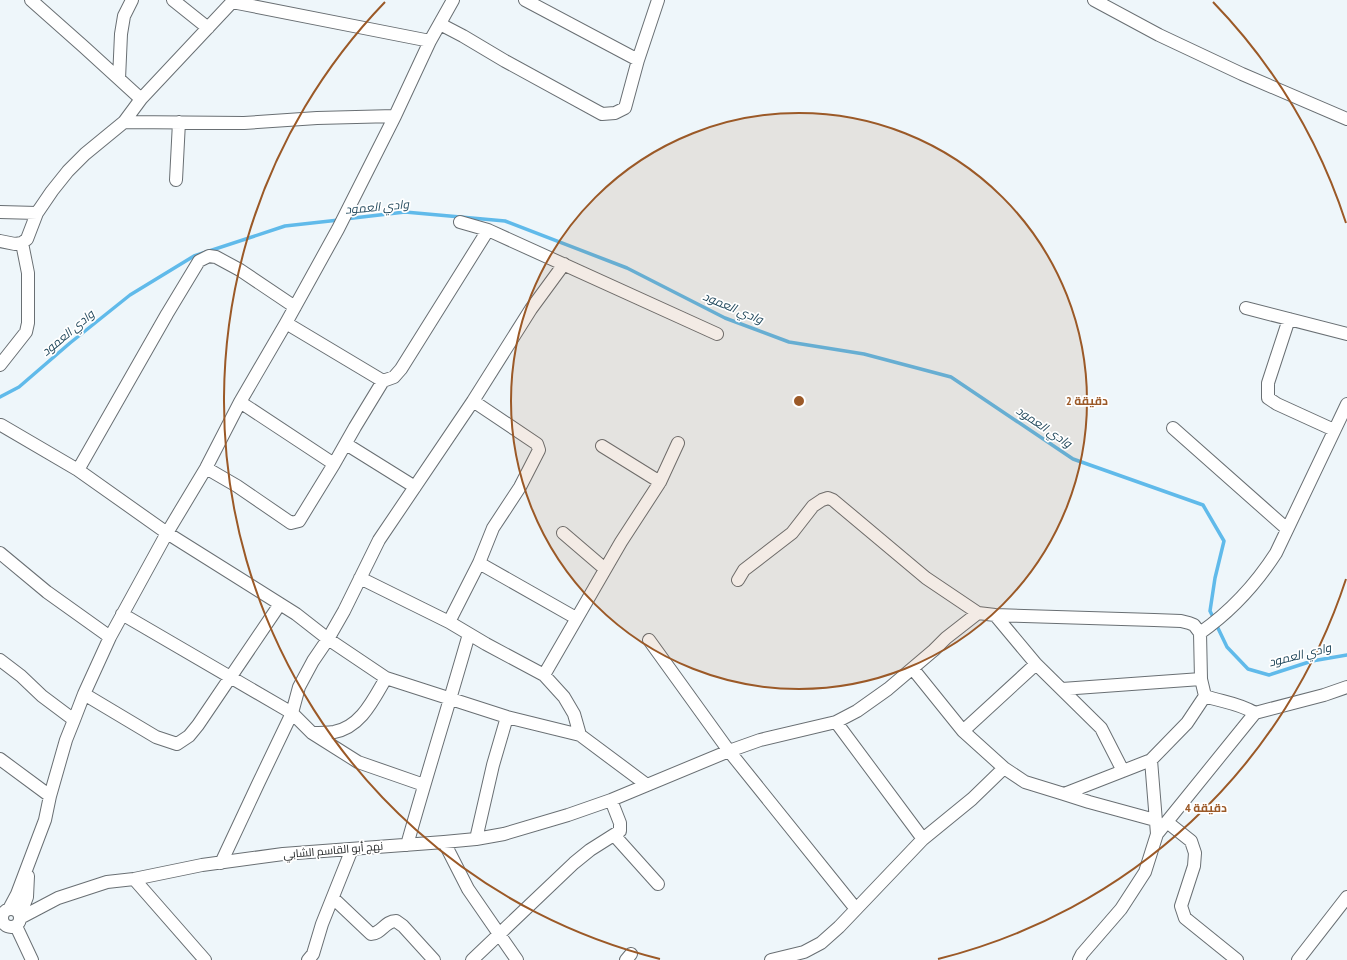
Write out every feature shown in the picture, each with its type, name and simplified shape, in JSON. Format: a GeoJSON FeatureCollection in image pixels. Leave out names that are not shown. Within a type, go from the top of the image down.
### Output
{"type":"FeatureCollection","features":[{"type":"Feature","properties":{"kind":"street"},"geometry":{"type":"LineString","coordinates":[[31,0],[84,46],[141,100]]}},
{"type":"Feature","properties":{"kind":"street"},"geometry":{"type":"LineString","coordinates":[[119,80],[124,16],[132,0]]}},
{"type":"Feature","properties":{"kind":"street"},"geometry":{"type":"LineString","coordinates":[[173,0],[208,28]]}},
{"type":"Feature","properties":{"kind":"street"},"geometry":{"type":"LineString","coordinates":[[32,960],[9,920],[27,897],[28,869],[45,820],[50,796],[66,740],[84,694],[122,614],[206,468],[240,402],[296,307],[359,190],[430,42],[453,0]]}},
{"type":"Feature","properties":{"kind":"street"},"geometry":{"type":"LineString","coordinates":[[525,0],[638,60]]}},
{"type":"Feature","properties":{"kind":"street"},"geometry":{"type":"LineString","coordinates":[[440,24],[602,114],[615,113],[625,108],[638,60],[658,0]]}},
{"type":"Feature","properties":{"kind":"street"},"geometry":{"type":"LineString","coordinates":[[1094,0],[1166,38],[1242,74],[1347,119]]}},
{"type":"Feature","properties":{"kind":"street"},"geometry":{"type":"LineString","coordinates":[[0,241],[15,244],[22,243],[27,239],[37,213],[68,171],[85,154],[124,122],[141,100],[233,1],[430,42]]}},
{"type":"Feature","properties":{"kind":"street"},"geometry":{"type":"LineString","coordinates":[[124,122],[244,123],[317,118],[395,116]]}},
{"type":"Feature","properties":{"kind":"street"},"geometry":{"type":"LineString","coordinates":[[176,180],[179,122]]}},
{"type":"Feature","properties":{"kind":"street"},"geometry":{"type":"LineString","coordinates":[[0,212],[37,213]]}},
{"type":"Feature","properties":{"kind":"street"},"geometry":{"type":"LineString","coordinates":[[460,222],[488,230],[717,334]]}},
{"type":"Feature","properties":{"kind":"street"},"geometry":{"type":"LineString","coordinates":[[206,468],[237,486],[291,523],[299,521],[383,381],[394,377],[401,369],[488,230]]}},
{"type":"Feature","properties":{"kind":"street"},"geometry":{"type":"LineString","coordinates":[[0,365],[26,332],[28,323],[28,273],[22,243]]}},
{"type":"Feature","properties":{"kind":"street"},"geometry":{"type":"LineString","coordinates":[[78,470],[199,261],[209,256],[216,257],[240,270],[296,307]]}},
{"type":"Feature","properties":{"kind":"street"},"geometry":{"type":"LineString","coordinates":[[221,863],[292,713],[299,688],[313,661],[344,611],[379,540],[473,401],[531,308],[564,264]]}},
{"type":"Feature","properties":{"kind":"street"},"geometry":{"type":"LineString","coordinates":[[1246,308],[1347,334]]}},
{"type":"Feature","properties":{"kind":"street"},"geometry":{"type":"LineString","coordinates":[[1289,319],[1268,383],[1268,398],[1277,404],[1334,430]]}},
{"type":"Feature","properties":{"kind":"street"},"geometry":{"type":"LineString","coordinates":[[286,323],[383,381]]}},
{"type":"Feature","properties":{"kind":"street"},"geometry":{"type":"LineString","coordinates":[[449,622],[479,563],[493,528],[520,487],[539,450],[537,444],[473,401]]}},
{"type":"Feature","properties":{"kind":"street"},"geometry":{"type":"LineString","coordinates":[[240,402],[334,464]]}},
{"type":"Feature","properties":{"kind":"street"},"geometry":{"type":"LineString","coordinates":[[1200,633],[1225,614],[1267,566],[1276,553],[1347,404]]}},
{"type":"Feature","properties":{"kind":"street"},"geometry":{"type":"LineString","coordinates":[[1,425],[78,470],[168,533],[296,614],[328,639],[386,678],[450,700],[507,717],[580,735],[647,785]]}},
{"type":"Feature","properties":{"kind":"street"},"geometry":{"type":"LineString","coordinates":[[1173,428],[1287,529]]}},
{"type":"Feature","properties":{"kind":"street"},"geometry":{"type":"LineString","coordinates":[[346,444],[415,487]]}},
{"type":"Feature","properties":{"kind":"street"},"geometry":{"type":"LineString","coordinates":[[544,675],[621,542],[660,482],[678,444]]}},
{"type":"Feature","properties":{"kind":"street"},"geometry":{"type":"LineString","coordinates":[[602,446],[660,482]]}},
{"type":"Feature","properties":{"kind":"street"},"geometry":{"type":"LineString","coordinates":[[738,580],[748,566],[792,533],[813,506],[828,498],[833,500],[926,578],[978,613],[995,615],[1181,621],[1194,625],[1200,633],[1201,679],[1205,696],[1187,722],[1151,760],[1064,794]]}},
{"type":"Feature","properties":{"kind":"street"},"geometry":{"type":"LineString","coordinates":[[563,533],[605,569]]}},
{"type":"Feature","properties":{"kind":"street"},"geometry":{"type":"LineString","coordinates":[[0,552],[47,592],[110,638]]}},
{"type":"Feature","properties":{"kind":"street"},"geometry":{"type":"LineString","coordinates":[[479,563],[576,618]]}},
{"type":"Feature","properties":{"kind":"street"},"geometry":{"type":"LineString","coordinates":[[360,578],[449,622],[544,675],[564,697],[574,714],[580,735]]}},
{"type":"Feature","properties":{"kind":"street"},"geometry":{"type":"LineString","coordinates":[[84,694],[156,737],[177,744],[189,736],[280,604]]}},
{"type":"Feature","properties":{"kind":"street","name":"نهج أبو القاسم الشابي"},"geometry":{"type":"LineString","coordinates":[[9,920],[58,898],[107,882],[134,879],[202,865],[283,854],[476,839],[531,827],[611,800],[729,751],[760,740],[836,722],[857,711],[888,689],[913,669],[946,638],[978,613]]}},
{"type":"Feature","properties":{"kind":"street"},"geometry":{"type":"LineString","coordinates":[[122,614],[292,713],[312,734],[358,762],[424,785]]}},
{"type":"Feature","properties":{"kind":"street"},"geometry":{"type":"LineString","coordinates":[[995,615],[1036,664],[1101,728],[1123,772]]}},
{"type":"Feature","properties":{"kind":"street"},"geometry":{"type":"LineString","coordinates":[[407,844],[469,634]]}},
{"type":"Feature","properties":{"kind":"street"},"geometry":{"type":"LineString","coordinates":[[649,640],[729,751],[856,909]]}},
{"type":"Feature","properties":{"kind":"street"},"geometry":{"type":"LineString","coordinates":[[0,660],[22,676],[42,696],[74,720]]}},
{"type":"Feature","properties":{"kind":"street"},"geometry":{"type":"LineString","coordinates":[[963,731],[1036,664]]}},
{"type":"Feature","properties":{"kind":"street"},"geometry":{"type":"LineString","coordinates":[[913,669],[963,731],[1004,768],[1025,782],[1089,802],[1161,821],[1191,841],[1195,853],[1194,866],[1181,906],[1184,918],[1237,960]]}},
{"type":"Feature","properties":{"kind":"street"},"geometry":{"type":"LineString","coordinates":[[312,734],[335,731],[353,724],[364,714],[386,678]]}},
{"type":"Feature","properties":{"kind":"street"},"geometry":{"type":"LineString","coordinates":[[1062,689],[1201,679]]}},
{"type":"Feature","properties":{"kind":"street"},"geometry":{"type":"LineString","coordinates":[[1079,960],[1082,954],[1121,909],[1146,872],[1161,821],[1255,713],[1324,695],[1347,686]]}},
{"type":"Feature","properties":{"kind":"street"},"geometry":{"type":"LineString","coordinates":[[1205,696],[1238,704],[1255,713]]}},
{"type":"Feature","properties":{"kind":"street"},"geometry":{"type":"LineString","coordinates":[[476,839],[493,765],[507,717]]}},
{"type":"Feature","properties":{"kind":"street"},"geometry":{"type":"LineString","coordinates":[[836,722],[924,839]]}},
{"type":"Feature","properties":{"kind":"street"},"geometry":{"type":"LineString","coordinates":[[0,759],[50,796]]}},
{"type":"Feature","properties":{"kind":"street"},"geometry":{"type":"LineString","coordinates":[[1151,760],[1161,821]]}},
{"type":"Feature","properties":{"kind":"street"},"geometry":{"type":"LineString","coordinates":[[772,960],[804,952],[821,943],[839,927],[924,839],[972,799],[1004,768]]}},
{"type":"Feature","properties":{"kind":"street"},"geometry":{"type":"LineString","coordinates":[[472,960],[574,863],[590,850],[620,831],[620,823],[611,800]]}},
{"type":"Feature","properties":{"kind":"street"},"geometry":{"type":"LineString","coordinates":[[614,835],[658,884]]}},
{"type":"Feature","properties":{"kind":"street"},"geometry":{"type":"LineString","coordinates":[[444,842],[468,889],[517,960]]}},
{"type":"Feature","properties":{"kind":"street"},"geometry":{"type":"LineString","coordinates":[[308,960],[313,954],[322,924],[352,849]]}},
{"type":"Feature","properties":{"kind":"street"},"geometry":{"type":"LineString","coordinates":[[134,879],[205,960]]}},
{"type":"Feature","properties":{"kind":"street"},"geometry":{"type":"LineString","coordinates":[[1298,960],[1347,897]]}},
{"type":"Feature","properties":{"kind":"street"},"geometry":{"type":"LineString","coordinates":[[333,898],[371,934],[376,933],[388,922],[396,921],[403,926],[434,960]]}},
{"type":"Feature","properties":{"kind":"waterway","name":"وادي العمود"},"geometry":{"type":"LineString","coordinates":[[345,219],[405,212],[505,221],[627,268],[725,318],[789,342],[864,354],[951,377],[1073,459],[1203,505],[1224,541],[1215,578],[1210,611],[1214,619]]}},
{"type":"Feature","properties":{"kind":"waterway","name":"وادي العمود"},"geometry":{"type":"LineString","coordinates":[[0,397],[19,387],[70,343],[130,295],[194,256],[285,226],[339,220]]}},
{"type":"Feature","properties":{"kind":"waterway","name":"وادي العمود"},"geometry":{"type":"LineString","coordinates":[[1216,624],[1227,647],[1248,669],[1269,675],[1312,661],[1347,655]]}}]}
